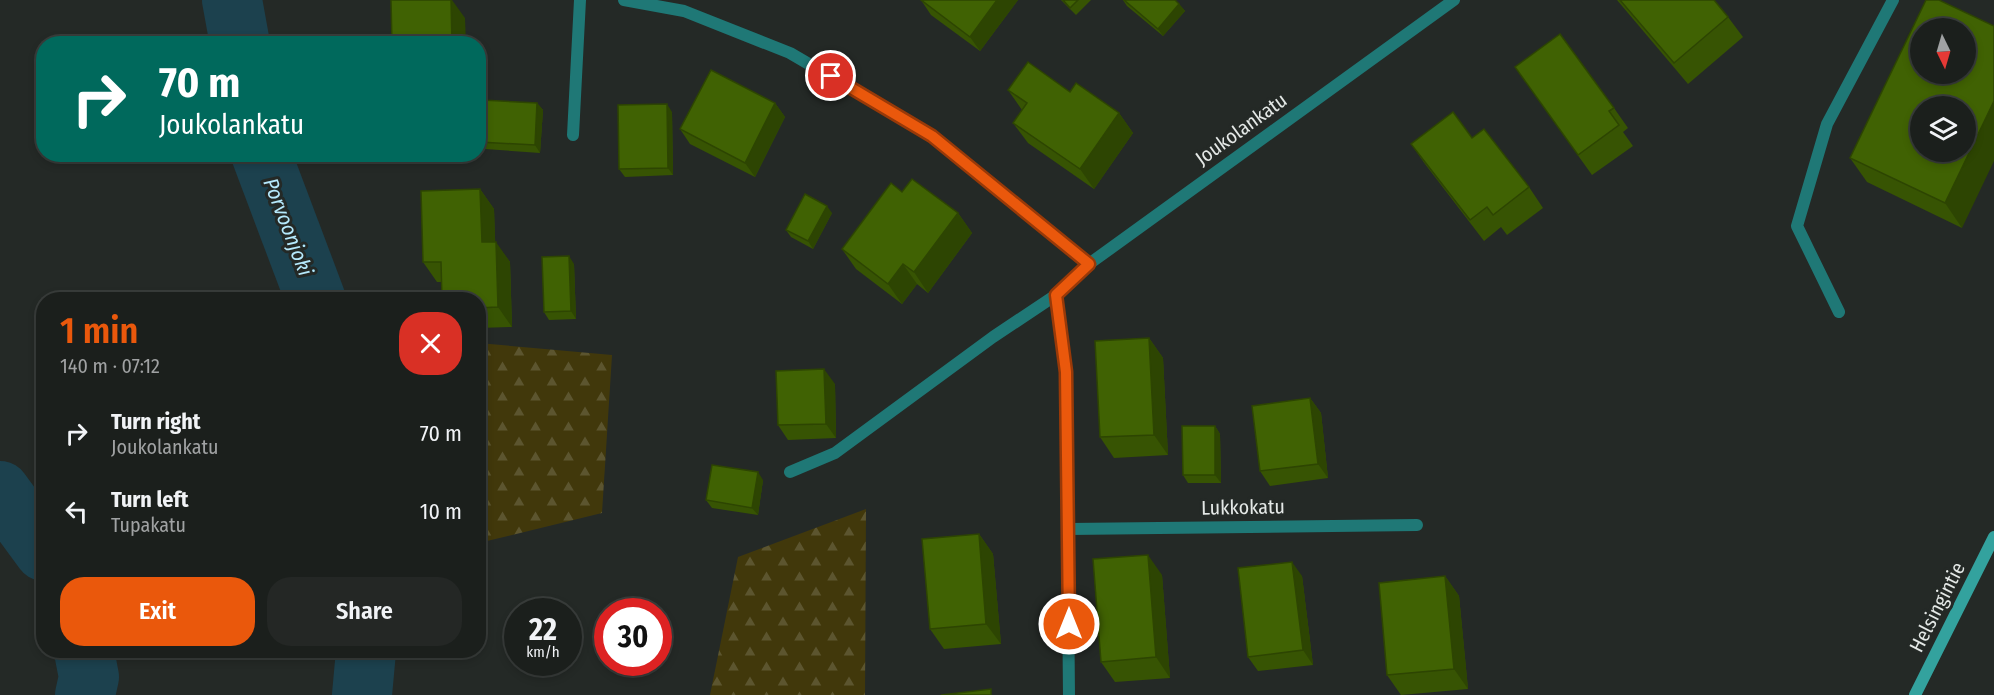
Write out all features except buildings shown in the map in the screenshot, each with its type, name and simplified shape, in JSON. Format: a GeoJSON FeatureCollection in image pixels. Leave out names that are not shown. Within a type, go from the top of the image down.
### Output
{"type":"FeatureCollection","features":[{"type":"Feature","properties":{"kind":"main road","name":"Helsingintie"},"geometry":{"type":"LineString","coordinates":[[1915,695],[1994,537]]}},
{"type":"Feature","properties":{"kind":"street"},"geometry":{"type":"LineString","coordinates":[[573,135],[580,0]]}},
{"type":"Feature","properties":{"kind":"street"},"geometry":{"type":"LineString","coordinates":[[624,0],[684,11],[790,53],[932,136],[1089,264]]}},
{"type":"Feature","properties":{"kind":"street","name":"Joukolankatu"},"geometry":{"type":"LineString","coordinates":[[790,472],[835,453],[993,337],[1056,295],[1089,264],[1454,0]]}},
{"type":"Feature","properties":{"kind":"street"},"geometry":{"type":"LineString","coordinates":[[1839,312],[1797,226],[1827,123],[1893,0]]}},
{"type":"Feature","properties":{"kind":"street"},"geometry":{"type":"LineString","coordinates":[[1056,295],[1066,372],[1069,695]]}},
{"type":"Feature","properties":{"kind":"street","name":"Lukkokatu"},"geometry":{"type":"LineString","coordinates":[[1069,529],[1417,525]]}},
{"type":"Feature","properties":{"kind":"green space"},"geometry":{"type":"Polygon","coordinates":[[[486,344],[612,355],[602,513],[487,541],[486,344]]]}},
{"type":"Feature","properties":{"kind":"green space"},"geometry":{"type":"Polygon","coordinates":[[[866,509],[865,695],[710,695],[738,557],[866,509]]]}},
{"type":"Feature","properties":{"kind":"waterway","name":"Porvoonjoki"},"geometry":{"type":"LineString","coordinates":[[232,0],[239,36]]}},
{"type":"Feature","properties":{"kind":"waterway","name":"Porvoonjoki"},"geometry":{"type":"LineString","coordinates":[[264,162],[313,292]]}},
{"type":"Feature","properties":{"kind":"waterway","name":"Porvoonjoki"},"geometry":{"type":"LineString","coordinates":[[0,491],[36,540]]}},
{"type":"Feature","properties":{"kind":"waterway","name":"Porvoonjoki"},"geometry":{"type":"LineString","coordinates":[[85,658],[89,677],[85,695]]}},
{"type":"Feature","properties":{"kind":"waterway","name":"Porvoonjoki"},"geometry":{"type":"LineString","coordinates":[[362,695],[365,658]]}},
{"type":"Feature","properties":{"kind":"route"},"geometry":{"type":"LineString","coordinates":[[831,76],[932,136],[1089,264],[1056,295],[1066,372],[1069,624]]}}]}
